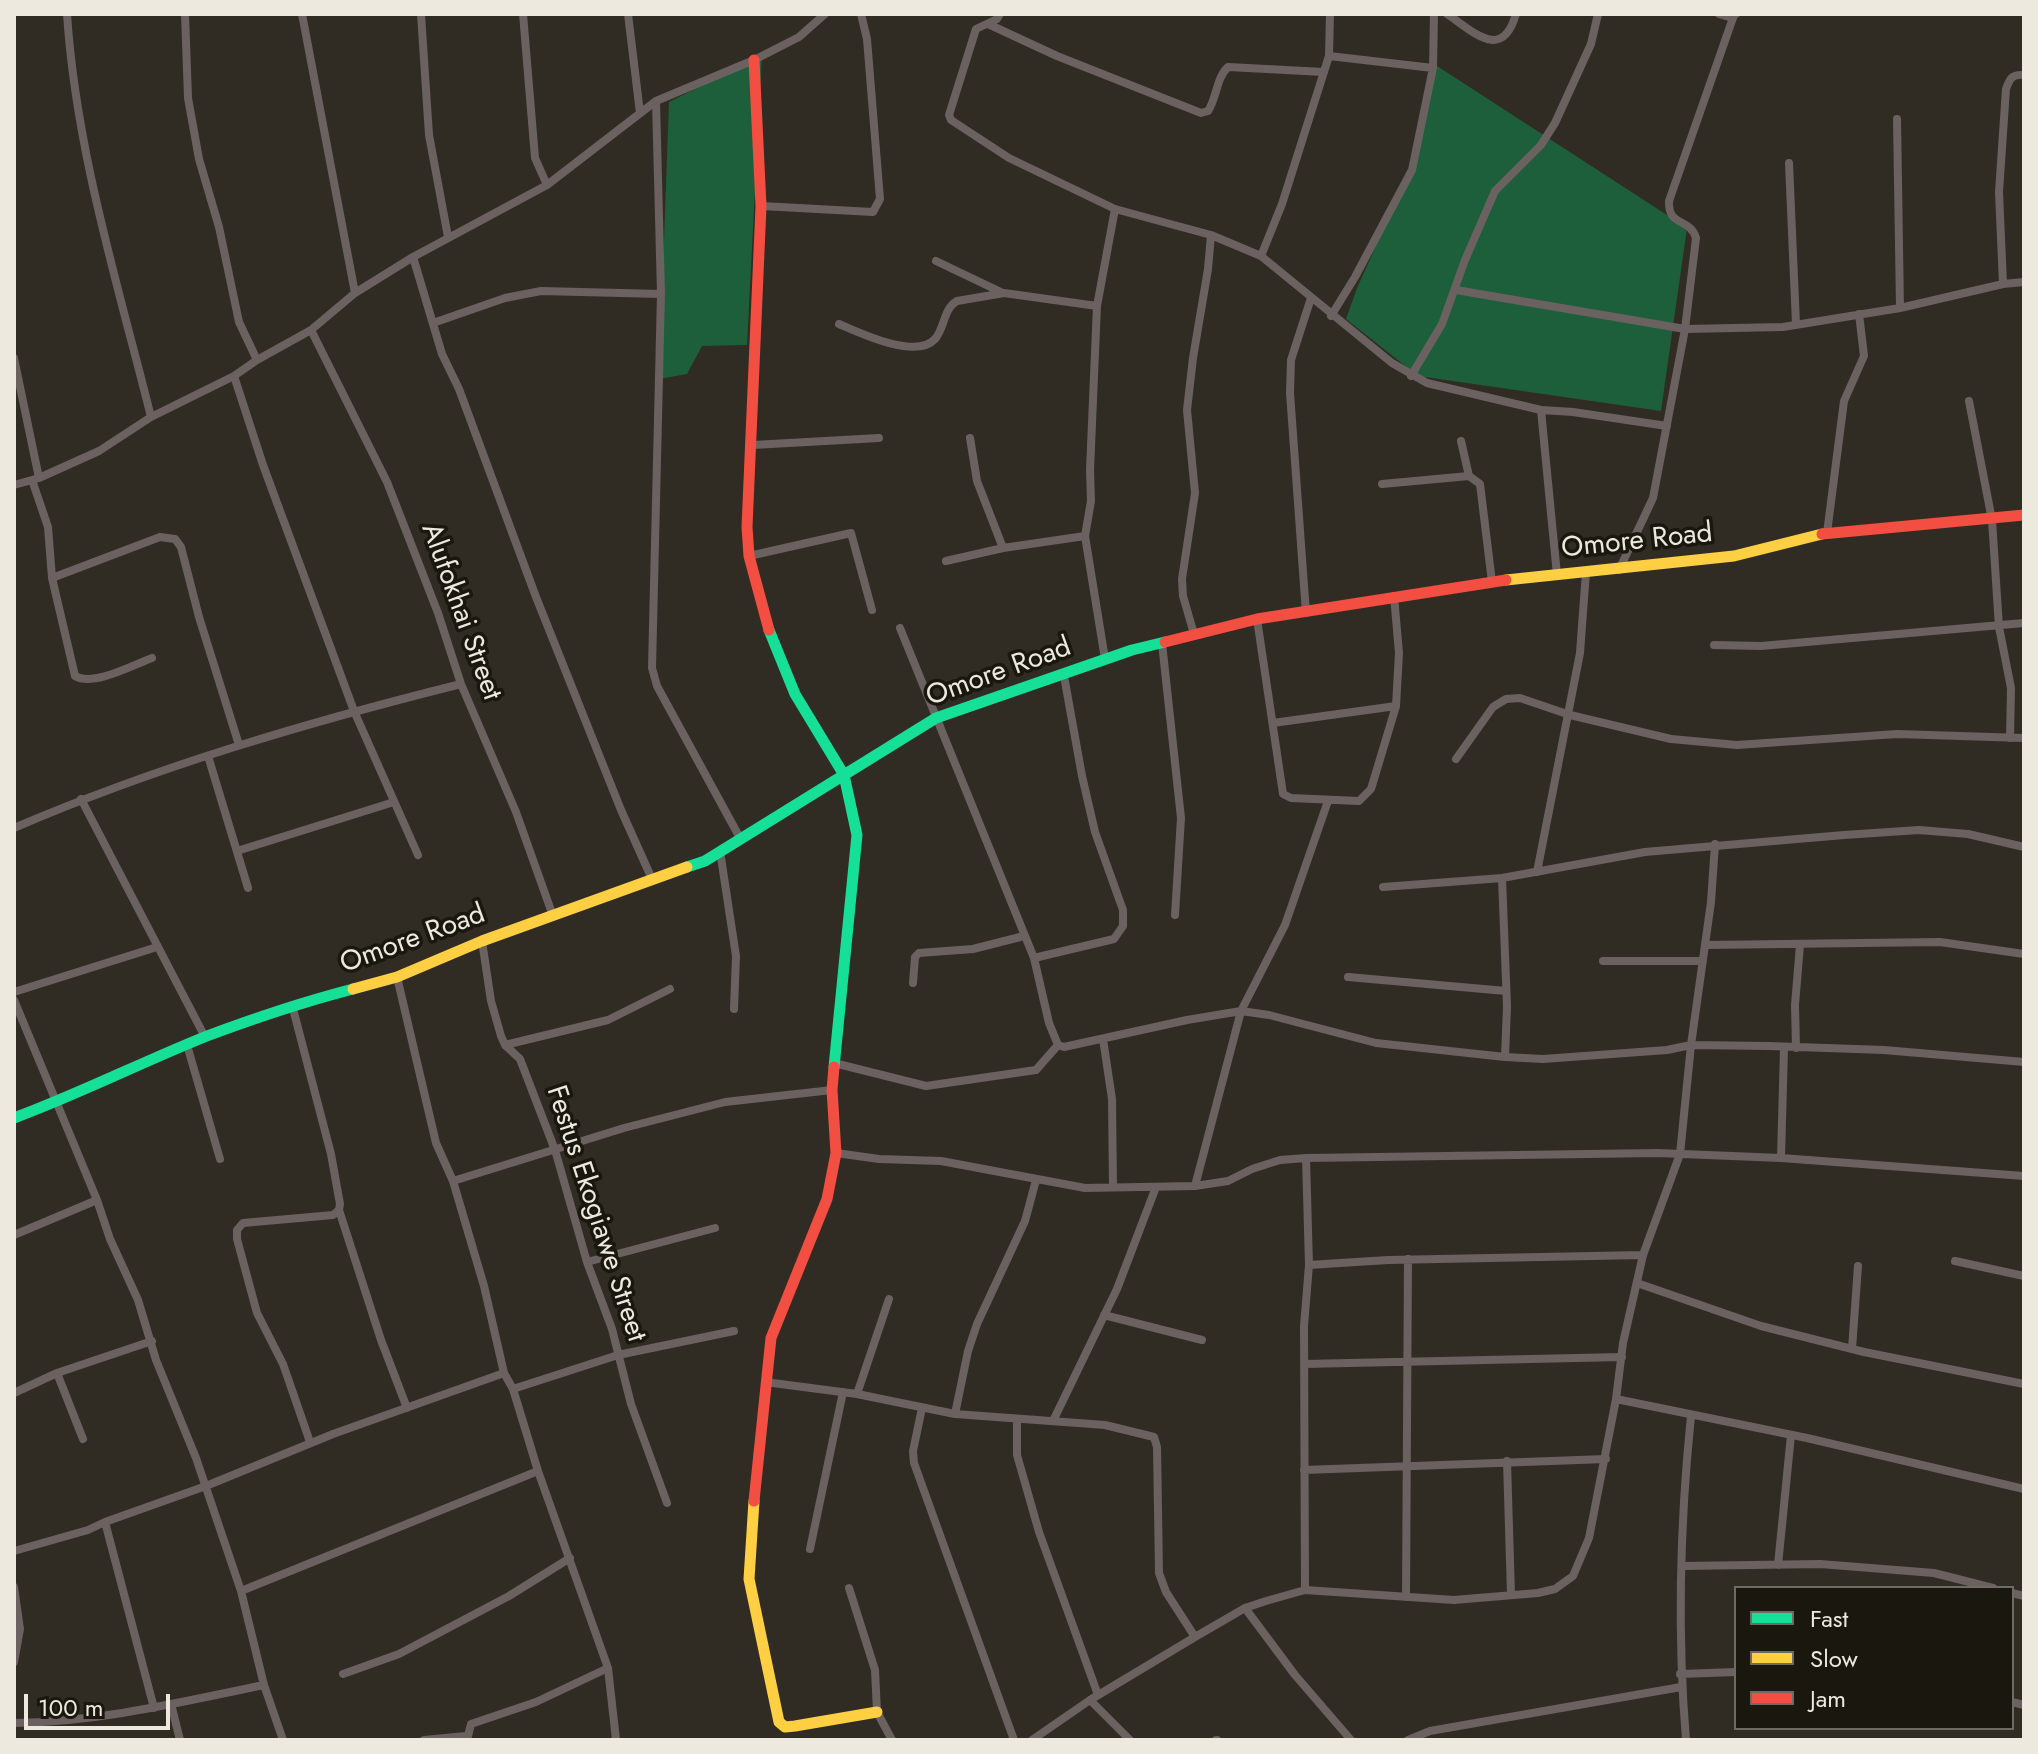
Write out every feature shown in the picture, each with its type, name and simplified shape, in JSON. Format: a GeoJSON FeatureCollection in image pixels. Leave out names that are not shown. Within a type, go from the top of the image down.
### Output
{"type":"FeatureCollection","features":[{"type":"Feature","properties":{"kind":"street"},"geometry":{"type":"LineString","coordinates":[[67,14],[70,68],[93,184],[151,417]]}},
{"type":"Feature","properties":{"kind":"street"},"geometry":{"type":"LineString","coordinates":[[185,14],[188,98],[199,159],[219,227],[239,322],[257,360]]}},
{"type":"Feature","properties":{"kind":"street"},"geometry":{"type":"LineString","coordinates":[[302,14],[355,293]]}},
{"type":"Feature","properties":{"kind":"street"},"geometry":{"type":"LineString","coordinates":[[421,14],[429,135],[448,237]]}},
{"type":"Feature","properties":{"kind":"street"},"geometry":{"type":"LineString","coordinates":[[523,14],[535,158],[547,185]]}},
{"type":"Feature","properties":{"kind":"street"},"geometry":{"type":"LineString","coordinates":[[628,14],[640,113]]}},
{"type":"Feature","properties":{"kind":"street"},"geometry":{"type":"LineString","coordinates":[[14,485],[36,479],[99,451],[151,417],[234,376],[311,330],[355,293],[413,257],[547,185],[656,101],[754,60],[799,37],[825,14]]}},
{"type":"Feature","properties":{"kind":"street"},"geometry":{"type":"LineString","coordinates":[[761,206],[873,212],[878,207],[880,199],[867,39],[861,14]]}},
{"type":"Feature","properties":{"kind":"street"},"geometry":{"type":"LineString","coordinates":[[1000,14],[997,19],[976,29],[949,112],[951,120],[1009,158],[1115,209],[1211,235],[1261,256],[1331,316],[1411,376],[1427,383],[1541,410],[1667,426]]}},
{"type":"Feature","properties":{"kind":"street"},"geometry":{"type":"LineString","coordinates":[[1261,256],[1282,204],[1329,56],[1330,14]]}},
{"type":"Feature","properties":{"kind":"street"},"geometry":{"type":"LineString","coordinates":[[1331,316],[1412,170],[1433,68],[1434,14]]}},
{"type":"Feature","properties":{"kind":"street"},"geometry":{"type":"LineString","coordinates":[[1447,14],[1490,41],[1498,41],[1512,28],[1516,14]]}},
{"type":"Feature","properties":{"kind":"street"},"geometry":{"type":"LineString","coordinates":[[1411,376],[1442,324],[1495,191],[1541,145],[1555,123],[1591,44],[1598,14]]}},
{"type":"Feature","properties":{"kind":"street"},"geometry":{"type":"LineString","coordinates":[[1719,14],[1729,17],[1735,14]]}},
{"type":"Feature","properties":{"kind":"street"},"geometry":{"type":"LineString","coordinates":[[1619,570],[1653,498],[1685,329],[1696,238],[1689,226],[1671,217],[1669,201],[1735,14]]}},
{"type":"Feature","properties":{"kind":"street"},"geometry":{"type":"LineString","coordinates":[[988,24],[1071,62],[1201,113],[1212,106],[1223,72],[1228,67],[1324,72]]}},
{"type":"Feature","properties":{"kind":"street"},"geometry":{"type":"LineString","coordinates":[[1329,56],[1433,68]]}},
{"type":"Feature","properties":{"kind":"street"},"geometry":{"type":"LineString","coordinates":[[754,60],[761,206],[753,445],[747,527],[749,556],[763,615],[795,694],[844,775],[857,835],[832,1090],[836,1153],[827,1199],[771,1338],[749,1548],[749,1579],[779,1722],[785,1727],[787,1740]]}},
{"type":"Feature","properties":{"kind":"street"},"geometry":{"type":"LineString","coordinates":[[2003,284],[1999,192],[2006,89],[2010,79],[2024,75]]}},
{"type":"Feature","properties":{"kind":"street"},"geometry":{"type":"LineString","coordinates":[[656,101],[661,294],[650,642],[652,668],[657,686],[740,838]]}},
{"type":"Feature","properties":{"kind":"street"},"geometry":{"type":"LineString","coordinates":[[1897,119],[1900,308]]}},
{"type":"Feature","properties":{"kind":"street"},"geometry":{"type":"LineString","coordinates":[[1789,163],[1796,324]]}},
{"type":"Feature","properties":{"kind":"street"},"geometry":{"type":"LineString","coordinates":[[1105,659],[1085,536],[1091,501],[1097,306],[1115,209]]}},
{"type":"Feature","properties":{"kind":"street"},"geometry":{"type":"LineString","coordinates":[[1194,634],[1183,596],[1182,579],[1195,493],[1187,410],[1211,235]]}},
{"type":"Feature","properties":{"kind":"street"},"geometry":{"type":"LineString","coordinates":[[413,257],[442,354],[459,389],[536,597],[577,693],[621,810],[652,879]]}},
{"type":"Feature","properties":{"kind":"street"},"geometry":{"type":"LineString","coordinates":[[936,261],[1004,293],[1097,306]]}},
{"type":"Feature","properties":{"kind":"street"},"geometry":{"type":"LineString","coordinates":[[1456,290],[1685,329],[1796,324],[1900,308],[2003,284],[2023,285]]}},
{"type":"Feature","properties":{"kind":"street"},"geometry":{"type":"LineString","coordinates":[[433,323],[522,293],[661,294]]}},
{"type":"Feature","properties":{"kind":"street"},"geometry":{"type":"LineString","coordinates":[[839,324],[877,340],[910,347],[926,344],[935,339],[951,305],[957,301],[1004,293]]}},
{"type":"Feature","properties":{"kind":"street"},"geometry":{"type":"LineString","coordinates":[[1306,613],[1290,393],[1291,360],[1311,298]]}},
{"type":"Feature","properties":{"kind":"street"},"geometry":{"type":"LineString","coordinates":[[1827,533],[1844,401],[1864,356],[1859,314]]}},
{"type":"Feature","properties":{"kind":"street","name":"Alufokhai Street"},"geometry":{"type":"LineString","coordinates":[[311,330],[387,482],[438,613],[461,684],[516,812],[553,916]]}},
{"type":"Feature","properties":{"kind":"street"},"geometry":{"type":"LineString","coordinates":[[14,358],[48,527],[52,578],[75,676],[93,680],[152,658]]}},
{"type":"Feature","properties":{"kind":"street"},"geometry":{"type":"LineString","coordinates":[[234,376],[263,465],[354,711],[418,855]]}},
{"type":"Feature","properties":{"kind":"street"},"geometry":{"type":"LineString","coordinates":[[1969,401],[1992,520],[1999,627],[2011,688],[2010,738]]}},
{"type":"Feature","properties":{"kind":"street"},"geometry":{"type":"LineString","coordinates":[[1541,410],[1557,575]]}},
{"type":"Feature","properties":{"kind":"street"},"geometry":{"type":"LineString","coordinates":[[753,445],[879,438]]}},
{"type":"Feature","properties":{"kind":"street"},"geometry":{"type":"LineString","coordinates":[[970,438],[977,481],[1003,548]]}},
{"type":"Feature","properties":{"kind":"street"},"geometry":{"type":"LineString","coordinates":[[1461,441],[1469,476],[1480,484],[1492,582]]}},
{"type":"Feature","properties":{"kind":"street"},"geometry":{"type":"LineString","coordinates":[[1382,484],[1469,476]]}},
{"type":"Feature","properties":{"kind":"street","name":"Omore Road"},"geometry":{"type":"LineString","coordinates":[[14,1118],[205,1037],[292,1005],[397,977],[482,941],[705,861],[936,718],[1064,676],[1105,659],[1257,619],[1394,596],[1492,582],[1734,556],[1827,533],[2024,515]]}},
{"type":"Feature","properties":{"kind":"street"},"geometry":{"type":"LineString","coordinates":[[749,556],[851,533],[872,610]]}},
{"type":"Feature","properties":{"kind":"street"},"geometry":{"type":"LineString","coordinates":[[946,561],[1003,548],[1085,536]]}},
{"type":"Feature","properties":{"kind":"street"},"geometry":{"type":"LineString","coordinates":[[52,578],[160,537],[175,539],[181,547],[199,617],[239,745]]}},
{"type":"Feature","properties":{"kind":"street"},"geometry":{"type":"LineString","coordinates":[[1537,872],[1550,796],[1570,715],[1580,653],[1586,572]]}},
{"type":"Feature","properties":{"kind":"street"},"geometry":{"type":"LineString","coordinates":[[1257,619],[1283,794],[1291,798],[1359,801],[1371,789],[1396,706],[1399,653],[1394,596]]}},
{"type":"Feature","properties":{"kind":"street"},"geometry":{"type":"LineString","coordinates":[[1714,645],[1761,646],[2024,623]]}},
{"type":"Feature","properties":{"kind":"street"},"geometry":{"type":"LineString","coordinates":[[900,628],[1034,958],[1049,1023],[1058,1045],[1064,1047],[1241,1011],[1269,1015],[1376,1043],[1505,1057],[1543,1059],[1667,1050],[1691,1045],[1884,1050],[2024,1062]]}},
{"type":"Feature","properties":{"kind":"street"},"geometry":{"type":"LineString","coordinates":[[1162,643],[1181,818],[1175,915]]}},
{"type":"Feature","properties":{"kind":"street"},"geometry":{"type":"LineString","coordinates":[[1034,958],[1114,939],[1123,926],[1123,910],[1095,832],[1064,676]]}},
{"type":"Feature","properties":{"kind":"street"},"geometry":{"type":"LineString","coordinates":[[14,828],[81,799],[239,745],[461,684]]}},
{"type":"Feature","properties":{"kind":"street"},"geometry":{"type":"LineString","coordinates":[[1456,759],[1493,707],[1506,699],[1520,698],[1570,715],[1671,739],[1737,745],[1897,734],[2024,738]]}},
{"type":"Feature","properties":{"kind":"street"},"geometry":{"type":"LineString","coordinates":[[1273,723],[1396,706]]}},
{"type":"Feature","properties":{"kind":"street"},"geometry":{"type":"LineString","coordinates":[[208,756],[248,888]]}},
{"type":"Feature","properties":{"kind":"street"},"geometry":{"type":"LineString","coordinates":[[81,799],[205,1037]]}},
{"type":"Feature","properties":{"kind":"street"},"geometry":{"type":"LineString","coordinates":[[1195,1186],[1241,1011],[1285,925],[1328,801]]}},
{"type":"Feature","properties":{"kind":"street"},"geometry":{"type":"LineString","coordinates":[[237,851],[394,802]]}},
{"type":"Feature","properties":{"kind":"street"},"geometry":{"type":"LineString","coordinates":[[1383,887],[1502,878],[1645,852],[1715,844],[1919,830],[1968,834],[2024,847]]}},
{"type":"Feature","properties":{"kind":"street"},"geometry":{"type":"LineString","coordinates":[[1032,1740],[1094,1698],[1245,1608],[1305,1590],[1454,1600],[1511,1595],[1555,1589],[1573,1576],[1589,1538],[1643,1255],[1680,1154],[1715,844]]}},
{"type":"Feature","properties":{"kind":"street"},"geometry":{"type":"LineString","coordinates":[[720,851],[736,956],[734,1009]]}},
{"type":"Feature","properties":{"kind":"street"},"geometry":{"type":"LineString","coordinates":[[1502,878],[1505,1057]]}},
{"type":"Feature","properties":{"kind":"street"},"geometry":{"type":"LineString","coordinates":[[913,983],[915,957],[919,953],[973,949],[1024,936]]}},
{"type":"Feature","properties":{"kind":"street","name":"Festus Ekogiawe Street"},"geometry":{"type":"LineString","coordinates":[[482,941],[491,1001],[505,1045],[520,1059],[555,1150],[587,1262],[612,1329],[631,1404],[667,1503]]}},
{"type":"Feature","properties":{"kind":"street"},"geometry":{"type":"LineString","coordinates":[[1705,945],[1940,942],[2024,954]]}},
{"type":"Feature","properties":{"kind":"street"},"geometry":{"type":"LineString","coordinates":[[1796,1048],[1795,1005],[1800,945]]}},
{"type":"Feature","properties":{"kind":"street"},"geometry":{"type":"LineString","coordinates":[[14,992],[157,947]]}},
{"type":"Feature","properties":{"kind":"street"},"geometry":{"type":"LineString","coordinates":[[1603,961],[1703,961]]}},
{"type":"Feature","properties":{"kind":"street"},"geometry":{"type":"LineString","coordinates":[[397,977],[436,1143],[453,1181],[484,1286],[504,1373],[513,1389],[538,1471],[608,1668],[616,1740]]}},
{"type":"Feature","properties":{"kind":"street"},"geometry":{"type":"LineString","coordinates":[[1348,977],[1506,991]]}},
{"type":"Feature","properties":{"kind":"street"},"geometry":{"type":"LineString","coordinates":[[505,1045],[608,1020],[670,989]]}},
{"type":"Feature","properties":{"kind":"street"},"geometry":{"type":"LineString","coordinates":[[14,1000],[97,1200],[110,1239],[138,1300],[156,1360],[206,1486],[241,1591],[264,1685],[283,1740]]}},
{"type":"Feature","properties":{"kind":"street"},"geometry":{"type":"LineString","coordinates":[[292,1005],[331,1154],[339,1190],[339,1210],[381,1340],[407,1408]]}},
{"type":"Feature","properties":{"kind":"street"},"geometry":{"type":"LineString","coordinates":[[1103,1039],[1112,1099],[1113,1186]]}},
{"type":"Feature","properties":{"kind":"street"},"geometry":{"type":"LineString","coordinates":[[187,1045],[220,1159]]}},
{"type":"Feature","properties":{"kind":"street"},"geometry":{"type":"LineString","coordinates":[[834,1063],[926,1086],[1036,1070],[1058,1045]]}},
{"type":"Feature","properties":{"kind":"street"},"geometry":{"type":"LineString","coordinates":[[1781,1158],[1784,1048]]}},
{"type":"Feature","properties":{"kind":"street"},"geometry":{"type":"LineString","coordinates":[[453,1181],[624,1128],[725,1102],[832,1090]]}},
{"type":"Feature","properties":{"kind":"street"},"geometry":{"type":"LineString","coordinates":[[836,1153],[879,1159],[941,1161],[1085,1188],[1195,1186],[1228,1181],[1280,1160],[1306,1158],[1568,1152],[1781,1158],[2024,1176]]}},
{"type":"Feature","properties":{"kind":"street"},"geometry":{"type":"LineString","coordinates":[[1305,1590],[1304,1364],[1309,1265],[1306,1158]]}},
{"type":"Feature","properties":{"kind":"street"},"geometry":{"type":"LineString","coordinates":[[955,1414],[977,1324],[1025,1221],[1036,1180]]}},
{"type":"Feature","properties":{"kind":"street"},"geometry":{"type":"LineString","coordinates":[[1053,1421],[1117,1289],[1156,1187]]}},
{"type":"Feature","properties":{"kind":"street"},"geometry":{"type":"LineString","coordinates":[[14,1235],[97,1200]]}},
{"type":"Feature","properties":{"kind":"street"},"geometry":{"type":"LineString","coordinates":[[310,1442],[283,1364],[257,1313],[237,1230],[243,1223],[333,1215],[339,1210]]}},
{"type":"Feature","properties":{"kind":"street"},"geometry":{"type":"LineString","coordinates":[[587,1262],[715,1228]]}},
{"type":"Feature","properties":{"kind":"street"},"geometry":{"type":"LineString","coordinates":[[1309,1265],[1408,1259],[1643,1255]]}},
{"type":"Feature","properties":{"kind":"street"},"geometry":{"type":"LineString","coordinates":[[1406,1597],[1408,1259]]}},
{"type":"Feature","properties":{"kind":"street"},"geometry":{"type":"LineString","coordinates":[[1955,1261],[2024,1276]]}},
{"type":"Feature","properties":{"kind":"street"},"geometry":{"type":"LineString","coordinates":[[1852,1349],[1858,1266]]}},
{"type":"Feature","properties":{"kind":"street"},"geometry":{"type":"LineString","coordinates":[[1637,1283],[1761,1326],[1852,1349],[2024,1384]]}},
{"type":"Feature","properties":{"kind":"street"},"geometry":{"type":"LineString","coordinates":[[857,1394],[889,1299]]}},
{"type":"Feature","properties":{"kind":"street"},"geometry":{"type":"LineString","coordinates":[[1104,1315],[1202,1340]]}},
{"type":"Feature","properties":{"kind":"street"},"geometry":{"type":"LineString","coordinates":[[513,1389],[618,1355],[734,1331]]}},
{"type":"Feature","properties":{"kind":"street"},"geometry":{"type":"LineString","coordinates":[[14,1393],[57,1373],[152,1341]]}},
{"type":"Feature","properties":{"kind":"street"},"geometry":{"type":"LineString","coordinates":[[1304,1364],[1622,1357]]}},
{"type":"Feature","properties":{"kind":"street"},"geometry":{"type":"LineString","coordinates":[[57,1373],[83,1439]]}},
{"type":"Feature","properties":{"kind":"street"},"geometry":{"type":"LineString","coordinates":[[14,1551],[88,1530],[206,1486],[310,1442],[504,1373]]}},
{"type":"Feature","properties":{"kind":"street"},"geometry":{"type":"LineString","coordinates":[[765,1382],[857,1394],[955,1414],[1105,1425],[1154,1437],[1157,1447],[1159,1573],[1166,1592],[1195,1637]]}},
{"type":"Feature","properties":{"kind":"street"},"geometry":{"type":"LineString","coordinates":[[810,1549],[843,1392]]}},
{"type":"Feature","properties":{"kind":"street"},"geometry":{"type":"LineString","coordinates":[[1616,1399],[1791,1435],[2024,1489]]}},
{"type":"Feature","properties":{"kind":"street"},"geometry":{"type":"LineString","coordinates":[[922,1408],[913,1451],[914,1463],[1014,1740]]}},
{"type":"Feature","properties":{"kind":"street"},"geometry":{"type":"LineString","coordinates":[[1686,1740],[1680,1674],[1682,1518],[1691,1416]]}},
{"type":"Feature","properties":{"kind":"street"},"geometry":{"type":"LineString","coordinates":[[1017,1419],[1017,1455],[1094,1698],[1130,1740]]}},
{"type":"Feature","properties":{"kind":"street"},"geometry":{"type":"LineString","coordinates":[[1778,1565],[1791,1435]]}},
{"type":"Feature","properties":{"kind":"street"},"geometry":{"type":"LineString","coordinates":[[1304,1470],[1606,1459]]}},
{"type":"Feature","properties":{"kind":"street"},"geometry":{"type":"LineString","coordinates":[[1507,1461],[1511,1595]]}},
{"type":"Feature","properties":{"kind":"street"},"geometry":{"type":"LineString","coordinates":[[241,1591],[538,1471]]}},
{"type":"Feature","properties":{"kind":"street"},"geometry":{"type":"LineString","coordinates":[[105,1522],[154,1708]]}},
{"type":"Feature","properties":{"kind":"street"},"geometry":{"type":"LineString","coordinates":[[343,1674],[399,1654],[509,1596],[570,1558]]}},
{"type":"Feature","properties":{"kind":"street"},"geometry":{"type":"LineString","coordinates":[[1682,1566],[1820,1564],[1934,1573],[1985,1586]]}},
{"type":"Feature","properties":{"kind":"street"},"geometry":{"type":"LineString","coordinates":[[14,1587],[20,1629],[14,1662]]}},
{"type":"Feature","properties":{"kind":"street"},"geometry":{"type":"LineString","coordinates":[[849,1588],[875,1670],[877,1712],[892,1740]]}},
{"type":"Feature","properties":{"kind":"street"},"geometry":{"type":"LineString","coordinates":[[1245,1608],[1295,1675],[1351,1740]]}},
{"type":"Feature","properties":{"kind":"street"},"geometry":{"type":"LineString","coordinates":[[424,1740],[466,1738],[471,1724],[536,1702],[608,1668]]}},
{"type":"Feature","properties":{"kind":"street"},"geometry":{"type":"LineString","coordinates":[[1680,1674],[1734,1672]]}},
{"type":"Feature","properties":{"kind":"street"},"geometry":{"type":"LineString","coordinates":[[14,1723],[64,1723],[264,1685]]}},
{"type":"Feature","properties":{"kind":"street"},"geometry":{"type":"LineString","coordinates":[[1408,1740],[1442,1728],[1681,1687]]}},
{"type":"Feature","properties":{"kind":"street"},"geometry":{"type":"LineString","coordinates":[[171,1704],[180,1740]]}},
{"type":"Feature","properties":{"kind":"street"},"geometry":{"type":"LineString","coordinates":[[785,1727],[877,1712]]}},
{"type":"Feature","properties":{"kind":"green space"},"geometry":{"type":"Polygon","coordinates":[[[762,56],[747,345],[702,346],[687,374],[659,379],[669,102],[762,56]]]}},
{"type":"Feature","properties":{"kind":"green space"},"geometry":{"type":"Polygon","coordinates":[[[1434,64],[1687,228],[1661,411],[1418,376],[1346,319],[1410,171],[1434,64]]]}},
{"type":"Feature","properties":{"kind":"traffic: fast"},"geometry":{"type":"LineString","coordinates":[[769,630],[795,694],[844,775],[857,835],[834,1067]]}},
{"type":"Feature","properties":{"kind":"traffic: fast"},"geometry":{"type":"LineString","coordinates":[[687,867],[705,861],[936,718],[1132,650],[1165,642]]}},
{"type":"Feature","properties":{"kind":"traffic: fast"},"geometry":{"type":"LineString","coordinates":[[14,1118],[207,1036],[353,989]]}},
{"type":"Feature","properties":{"kind":"traffic: slow"},"geometry":{"type":"LineString","coordinates":[[1506,580],[1734,556],[1822,534]]}},
{"type":"Feature","properties":{"kind":"traffic: slow"},"geometry":{"type":"LineString","coordinates":[[353,989],[397,977],[482,941],[687,867]]}},
{"type":"Feature","properties":{"kind":"traffic: slow"},"geometry":{"type":"LineString","coordinates":[[754,1501],[749,1579],[779,1722],[785,1727],[795,1726],[877,1712]]}},
{"type":"Feature","properties":{"kind":"traffic: jam"},"geometry":{"type":"LineString","coordinates":[[754,60],[761,206],[747,527],[749,556],[769,630]]}},
{"type":"Feature","properties":{"kind":"traffic: jam"},"geometry":{"type":"LineString","coordinates":[[1822,534],[2024,515]]}},
{"type":"Feature","properties":{"kind":"traffic: jam"},"geometry":{"type":"LineString","coordinates":[[1165,642],[1257,619],[1506,580]]}},
{"type":"Feature","properties":{"kind":"traffic: jam"},"geometry":{"type":"LineString","coordinates":[[754,1501],[771,1338],[827,1199],[836,1153],[832,1090],[834,1067]]}}]}
